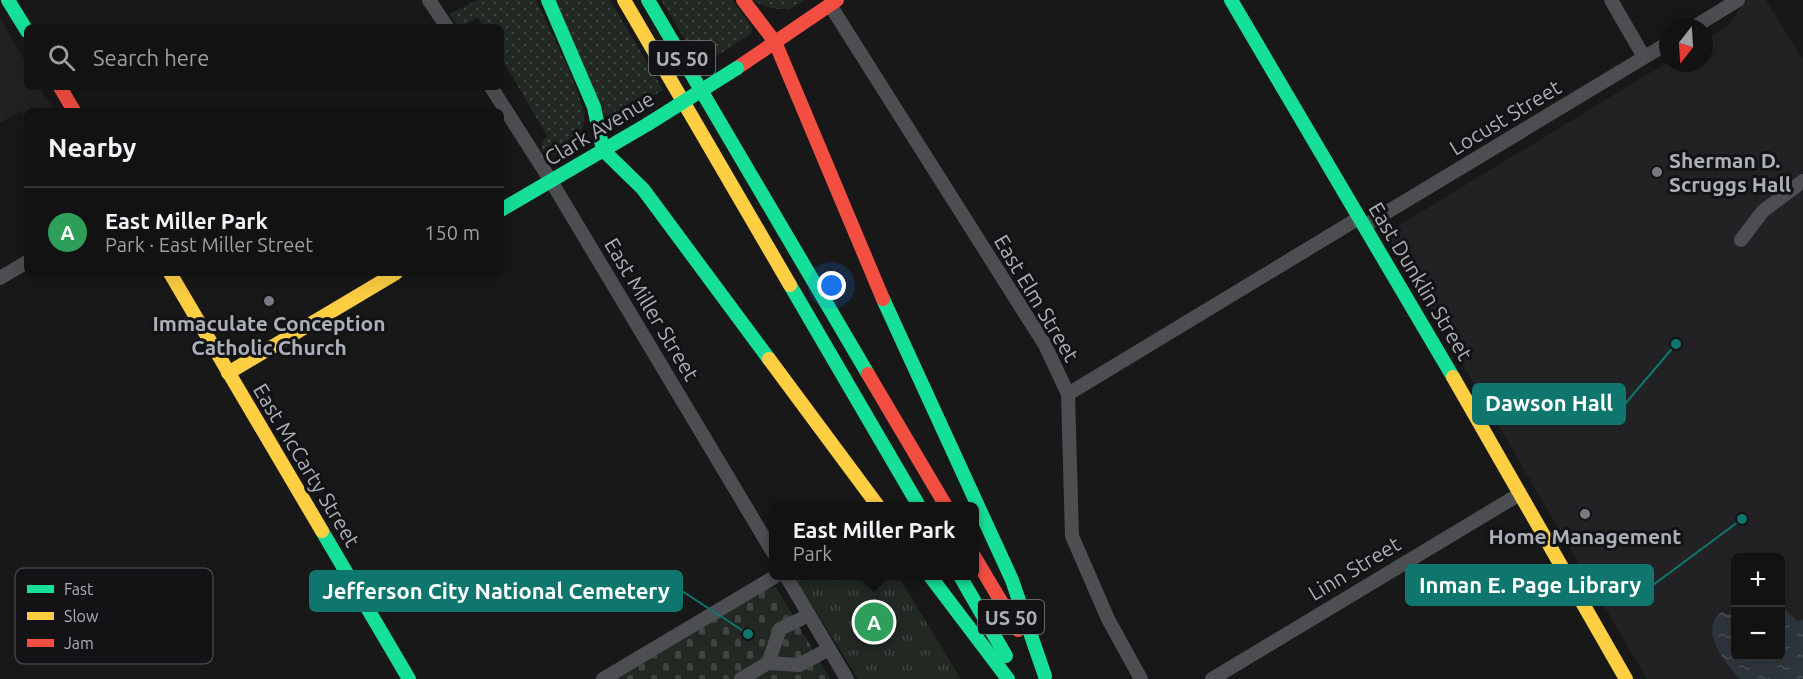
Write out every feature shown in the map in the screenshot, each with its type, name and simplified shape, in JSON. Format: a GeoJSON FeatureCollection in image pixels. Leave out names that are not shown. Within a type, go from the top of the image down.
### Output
{"type":"FeatureCollection","features":[{"type":"Feature","properties":{"kind":"main road"},"geometry":{"type":"LineString","coordinates":[[8,0],[24,27]]}},
{"type":"Feature","properties":{"kind":"main road"},"geometry":{"type":"LineString","coordinates":[[548,0],[594,107],[603,150],[644,189],[874,502]]}},
{"type":"Feature","properties":{"kind":"main road","name":"US 50"},"geometry":{"type":"LineString","coordinates":[[624,0],[916,502]]}},
{"type":"Feature","properties":{"kind":"main road","name":"US 50"},"geometry":{"type":"LineString","coordinates":[[648,0],[943,502]]}},
{"type":"Feature","properties":{"kind":"main road"},"geometry":{"type":"LineString","coordinates":[[743,0],[775,42],[868,266],[976,502]]}},
{"type":"Feature","properties":{"kind":"main road","name":"East Dunklin Street"},"geometry":{"type":"LineString","coordinates":[[1231,0],[1435,345],[1518,495],[1626,679]]}},
{"type":"Feature","properties":{"kind":"main road","name":"Clark Avenue"},"geometry":{"type":"LineString","coordinates":[[504,208],[648,124],[737,68],[832,2]]}},
{"type":"Feature","properties":{"kind":"main road"},"geometry":{"type":"LineString","coordinates":[[62,90],[72,108]]}},
{"type":"Feature","properties":{"kind":"main road","name":"East McCarty Street"},"geometry":{"type":"LineString","coordinates":[[172,276],[409,679]]}},
{"type":"Feature","properties":{"kind":"main road"},"geometry":{"type":"LineString","coordinates":[[228,373],[391,276]]}},
{"type":"Feature","properties":{"kind":"main road"},"geometry":{"type":"LineString","coordinates":[[979,508],[1012,580],[1046,678]]}},
{"type":"Feature","properties":{"kind":"main road","name":"US 50"},"geometry":{"type":"LineString","coordinates":[[979,563],[1046,678]]}},
{"type":"Feature","properties":{"kind":"main road"},"geometry":{"type":"LineString","coordinates":[[933,580],[1008,679]]}},
{"type":"Feature","properties":{"kind":"main road","name":"US 50"},"geometry":{"type":"LineString","coordinates":[[962,580],[1020,679]]}},
{"type":"Feature","properties":{"kind":"street"},"geometry":{"type":"LineString","coordinates":[[429,0],[445,24]]}},
{"type":"Feature","properties":{"kind":"street"},"geometry":{"type":"LineString","coordinates":[[1611,0],[1644,57]]}},
{"type":"Feature","properties":{"kind":"street"},"geometry":{"type":"LineString","coordinates":[[1709,18],[1738,0]]}},
{"type":"Feature","properties":{"kind":"street","name":"East Elm Street"},"geometry":{"type":"LineString","coordinates":[[832,2],[1045,345],[1068,394],[1072,536],[1108,619],[1141,679]]}},
{"type":"Feature","properties":{"kind":"street","name":"Locust Street"},"geometry":{"type":"LineString","coordinates":[[1068,394],[1659,48]]}},
{"type":"Feature","properties":{"kind":"street","name":"East Miller Street"},"geometry":{"type":"LineString","coordinates":[[493,90],[551,181],[769,546]]}},
{"type":"Feature","properties":{"kind":"street"},"geometry":{"type":"LineString","coordinates":[[1742,240],[1763,211],[1803,181]]}},
{"type":"Feature","properties":{"kind":"street"},"geometry":{"type":"LineString","coordinates":[[0,278],[24,264]]}},
{"type":"Feature","properties":{"kind":"street","name":"Linn Street"},"geometry":{"type":"LineString","coordinates":[[1212,679],[1518,495]]}},
{"type":"Feature","properties":{"kind":"street"},"geometry":{"type":"LineString","coordinates":[[603,679],[769,580]]}},
{"type":"Feature","properties":{"kind":"street"},"geometry":{"type":"LineString","coordinates":[[788,580],[847,679]]}},
{"type":"Feature","properties":{"kind":"street"},"geometry":{"type":"LineString","coordinates":[[768,663],[780,629],[809,615]]}},
{"type":"Feature","properties":{"kind":"street"},"geometry":{"type":"LineString","coordinates":[[741,679],[768,663],[799,665],[829,649]]}},
{"type":"Feature","properties":{"kind":"shaded area"},"geometry":{"type":"Polygon","coordinates":[[[1746,0],[1766,0],[1803,60],[1803,679],[1647,679],[1390,241],[1393,229],[1659,67],[1659,72],[1713,72],[1713,35],[1728,26],[1746,0]]]}},
{"type":"Feature","properties":{"kind":"shaded area"},"geometry":{"type":"Polygon","coordinates":[[[0,18],[24,60],[24,90],[41,90],[53,108],[24,108],[24,114],[22,111],[0,123],[0,18]]]}},
{"type":"Feature","properties":{"kind":"green space"},"geometry":{"type":"Polygon","coordinates":[[[478,0],[536,0],[572,77],[582,107],[584,118],[581,132],[569,148],[550,156],[542,150],[542,143],[547,136],[504,62],[504,24],[482,24],[478,18],[465,24],[457,24],[449,14],[478,0]]]}},
{"type":"Feature","properties":{"kind":"green space"},"geometry":{"type":"Polygon","coordinates":[[[554,0],[610,0],[663,90],[613,120],[604,113],[554,0]]]}},
{"type":"Feature","properties":{"kind":"green space"},"geometry":{"type":"Polygon","coordinates":[[[661,0],[732,0],[752,28],[751,34],[701,66],[661,0]]]}},
{"type":"Feature","properties":{"kind":"green space"},"geometry":{"type":"Polygon","coordinates":[[[752,0],[804,0],[792,8],[779,9],[752,0]]]}},
{"type":"Feature","properties":{"kind":"green space"},"geometry":{"type":"Polygon","coordinates":[[[796,580],[900,580],[961,679],[858,679],[796,580]]]}},
{"type":"Feature","properties":{"kind":"green space"},"geometry":{"type":"Polygon","coordinates":[[[776,587],[830,679],[617,679],[768,588],[776,587]]]}},
{"type":"Feature","properties":{"kind":"water"},"geometry":{"type":"Polygon","coordinates":[[[1785,609],[1797,621],[1803,620],[1803,679],[1740,679],[1722,656],[1713,638],[1712,628],[1721,612],[1731,615],[1731,661],[1785,661],[1785,609]]]}},
{"type":"Feature","properties":{"kind":"traffic: fast"},"geometry":{"type":"LineString","coordinates":[[8,0],[24,26]]}},
{"type":"Feature","properties":{"kind":"traffic: fast"},"geometry":{"type":"LineString","coordinates":[[548,0],[594,107],[603,150],[643,189],[769,359]]}},
{"type":"Feature","properties":{"kind":"traffic: fast"},"geometry":{"type":"LineString","coordinates":[[648,0],[868,374]]}},
{"type":"Feature","properties":{"kind":"traffic: fast"},"geometry":{"type":"LineString","coordinates":[[1231,0],[1453,377]]}},
{"type":"Feature","properties":{"kind":"traffic: fast"},"geometry":{"type":"LineString","coordinates":[[648,124],[737,68]]}},
{"type":"Feature","properties":{"kind":"traffic: fast"},"geometry":{"type":"LineString","coordinates":[[504,208],[648,124]]}},
{"type":"Feature","properties":{"kind":"traffic: fast"},"geometry":{"type":"LineString","coordinates":[[790,285],[917,502]]}},
{"type":"Feature","properties":{"kind":"traffic: fast"},"geometry":{"type":"LineString","coordinates":[[883,299],[976,502]]}},
{"type":"Feature","properties":{"kind":"traffic: fast"},"geometry":{"type":"LineString","coordinates":[[979,508],[1012,580],[1045,676]]}},
{"type":"Feature","properties":{"kind":"traffic: fast"},"geometry":{"type":"LineString","coordinates":[[322,531],[409,679]]}},
{"type":"Feature","properties":{"kind":"traffic: fast"},"geometry":{"type":"LineString","coordinates":[[933,580],[1008,679]]}},
{"type":"Feature","properties":{"kind":"traffic: fast"},"geometry":{"type":"LineString","coordinates":[[962,580],[1006,656]]}},
{"type":"Feature","properties":{"kind":"traffic: slow"},"geometry":{"type":"LineString","coordinates":[[624,0],[790,285]]}},
{"type":"Feature","properties":{"kind":"traffic: slow"},"geometry":{"type":"LineString","coordinates":[[172,276],[322,531]]}},
{"type":"Feature","properties":{"kind":"traffic: slow"},"geometry":{"type":"LineString","coordinates":[[228,373],[391,276]]}},
{"type":"Feature","properties":{"kind":"traffic: slow"},"geometry":{"type":"LineString","coordinates":[[769,359],[875,502]]}},
{"type":"Feature","properties":{"kind":"traffic: slow"},"geometry":{"type":"LineString","coordinates":[[1453,377],[1626,679]]}},
{"type":"Feature","properties":{"kind":"traffic: jam"},"geometry":{"type":"LineString","coordinates":[[743,0],[775,42],[883,299]]}},
{"type":"Feature","properties":{"kind":"traffic: jam"},"geometry":{"type":"LineString","coordinates":[[737,68],[837,0]]}},
{"type":"Feature","properties":{"kind":"traffic: jam"},"geometry":{"type":"LineString","coordinates":[[62,90],[72,108]]}},
{"type":"Feature","properties":{"kind":"traffic: jam"},"geometry":{"type":"LineString","coordinates":[[868,374],[944,502]]}},
{"type":"Feature","properties":{"kind":"traffic: jam"},"geometry":{"type":"LineString","coordinates":[[979,564],[1018,630]]}},
{"type":"Feature","properties":{"kind":"place","name":"Sherman D. Scruggs Hall"},"geometry":{"type":"Point","coordinates":[1657,172]}},
{"type":"Feature","properties":{"kind":"place","name":"Immaculate Conception Catholic Church"},"geometry":{"type":"Point","coordinates":[269,301]}},
{"type":"Feature","properties":{"kind":"place","name":"Dawson Hall"},"geometry":{"type":"Point","coordinates":[1676,344]}},
{"type":"Feature","properties":{"kind":"place","name":"Home Management"},"geometry":{"type":"Point","coordinates":[1585,514]}},
{"type":"Feature","properties":{"kind":"place","name":"Inman E. Page Library"},"geometry":{"type":"Point","coordinates":[1742,519]}},
{"type":"Feature","properties":{"kind":"place","name":"East Miller Park"},"geometry":{"type":"Point","coordinates":[874,622]}},
{"type":"Feature","properties":{"kind":"place","name":"Jefferson City National Cemetery"},"geometry":{"type":"Point","coordinates":[748,634]}}]}
